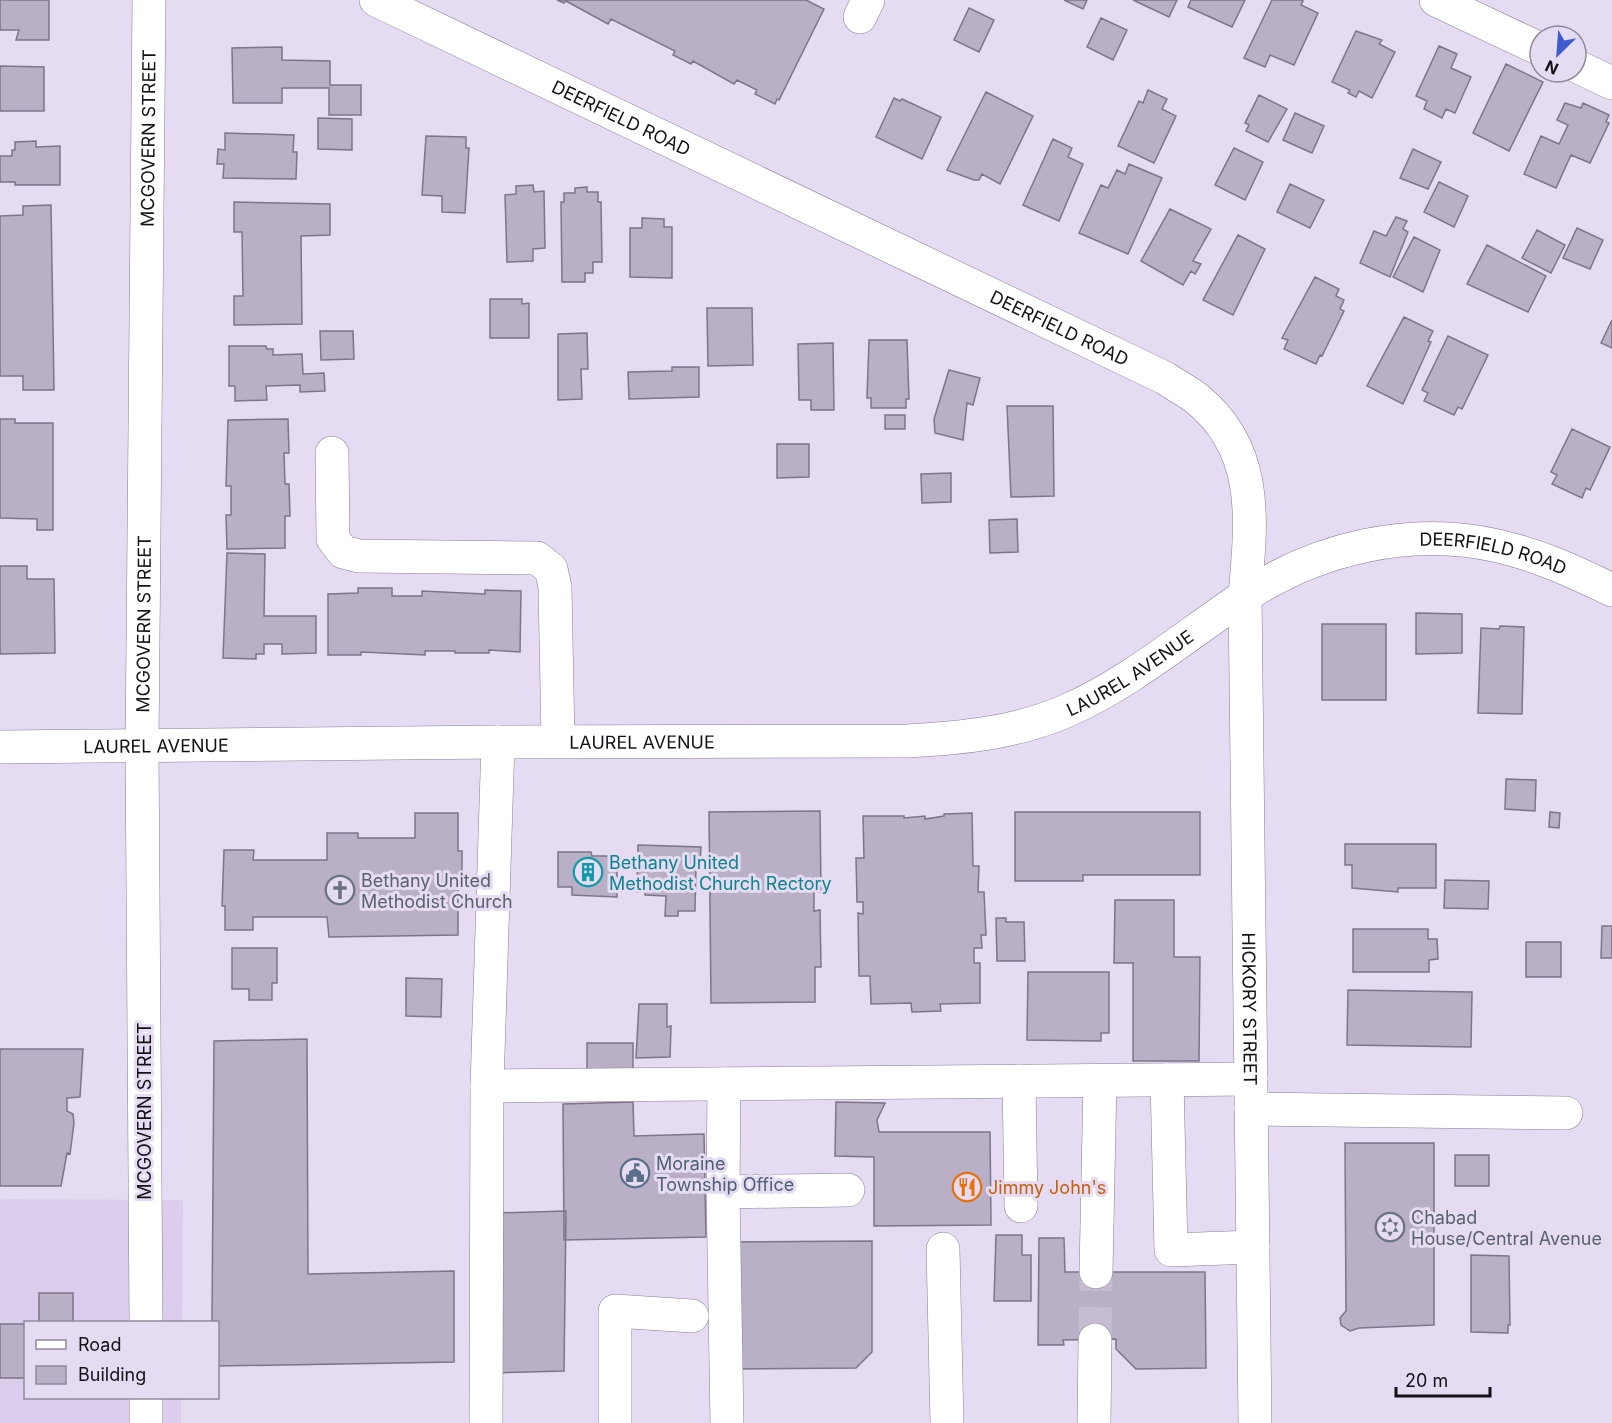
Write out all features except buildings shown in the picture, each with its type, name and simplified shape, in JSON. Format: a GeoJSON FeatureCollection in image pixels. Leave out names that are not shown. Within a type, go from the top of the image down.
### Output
{"type":"FeatureCollection","features":[{"type":"Feature","properties":{"kind":"street","name":"MCGOVERN STREET"},"geometry":{"type":"LineString","coordinates":[[146,1321],[142,747],[149,0]]}},
{"type":"Feature","properties":{"kind":"street","name":"DEERFIELD ROAD"},"geometry":{"type":"LineString","coordinates":[[376,0],[1165,378],[1196,398],[1221,424],[1243,465],[1251,508],[1245,596]]}},
{"type":"Feature","properties":{"kind":"street"},"geometry":{"type":"LineString","coordinates":[[1436,0],[1528,43]]}},
{"type":"Feature","properties":{"kind":"street"},"geometry":{"type":"LineString","coordinates":[[1588,72],[1612,83]]}},
{"type":"Feature","properties":{"kind":"street"},"geometry":{"type":"LineString","coordinates":[[332,453],[333,539],[343,552],[359,556],[537,558],[551,569],[555,587],[558,741]]}},
{"type":"Feature","properties":{"kind":"street","name":"DEERFIELD ROAD"},"geometry":{"type":"LineString","coordinates":[[1245,596],[1304,564],[1340,551],[1389,541],[1446,539],[1498,546],[1566,568],[1612,590]]}},
{"type":"Feature","properties":{"kind":"street","name":"LAUREL AVENUE"},"geometry":{"type":"LineString","coordinates":[[0,747],[558,741],[907,741],[979,736],[1029,725],[1067,710],[1108,689],[1245,596]]}},
{"type":"Feature","properties":{"kind":"street","name":"HICKORY STREET"},"geometry":{"type":"LineString","coordinates":[[1245,596],[1256,1423]]}},
{"type":"Feature","properties":{"kind":"street"},"geometry":{"type":"LineString","coordinates":[[486,1423],[487,1086],[498,742]]}},
{"type":"Feature","properties":{"kind":"street"},"geometry":{"type":"LineString","coordinates":[[1167,1080],[1171,1250],[1253,1247]]}},
{"type":"Feature","properties":{"kind":"street"},"geometry":{"type":"LineString","coordinates":[[487,1086],[1167,1080],[1251,1094],[1566,1113]]}},
{"type":"Feature","properties":{"kind":"street"},"geometry":{"type":"LineString","coordinates":[[1018,1081],[1021,1206]]}},
{"type":"Feature","properties":{"kind":"street"},"geometry":{"type":"LineString","coordinates":[[1096,1272],[1101,1081]]}},
{"type":"Feature","properties":{"kind":"street"},"geometry":{"type":"LineString","coordinates":[[724,1084],[723,1192],[728,1423]]}},
{"type":"Feature","properties":{"kind":"street"},"geometry":{"type":"LineString","coordinates":[[723,1192],[848,1190]]}},
{"type":"Feature","properties":{"kind":"street"},"geometry":{"type":"LineString","coordinates":[[943,1249],[947,1423]]}},
{"type":"Feature","properties":{"kind":"street"},"geometry":{"type":"LineString","coordinates":[[615,1423],[615,1311],[692,1316]]}},
{"type":"Feature","properties":{"kind":"street"},"geometry":{"type":"LineString","coordinates":[[1094,1423],[1095,1340]]}},
{"type":"Feature","properties":{"kind":"street"},"geometry":{"type":"LineString","coordinates":[[146,1399],[146,1423]]}},
{"type":"Feature","properties":{"kind":"shaded area"},"geometry":{"type":"Polygon","coordinates":[[[0,1199],[183,1200],[182,1321],[24,1321],[24,1399],[181,1399],[181,1423],[0,1423],[0,1199]]]}},
{"type":"Feature","properties":{"kind":"tunnel"},"geometry":{"type":"LineString","coordinates":[[1095,1340],[1096,1272]]}},
{"type":"Feature","properties":{"kind":"place","name":"Bethany United Methodist Church Rectory"},"geometry":{"type":"Point","coordinates":[588,872]}},
{"type":"Feature","properties":{"kind":"place","name":"Bethany United Methodist Church"},"geometry":{"type":"Point","coordinates":[340,890]}},
{"type":"Feature","properties":{"kind":"place","name":"Moraine Township Office"},"geometry":{"type":"Point","coordinates":[635,1173]}},
{"type":"Feature","properties":{"kind":"place","name":"Jimmy John's"},"geometry":{"type":"Point","coordinates":[967,1187]}},
{"type":"Feature","properties":{"kind":"place","name":"Chabad House/Central Avenue"},"geometry":{"type":"Point","coordinates":[1390,1227]}}]}
